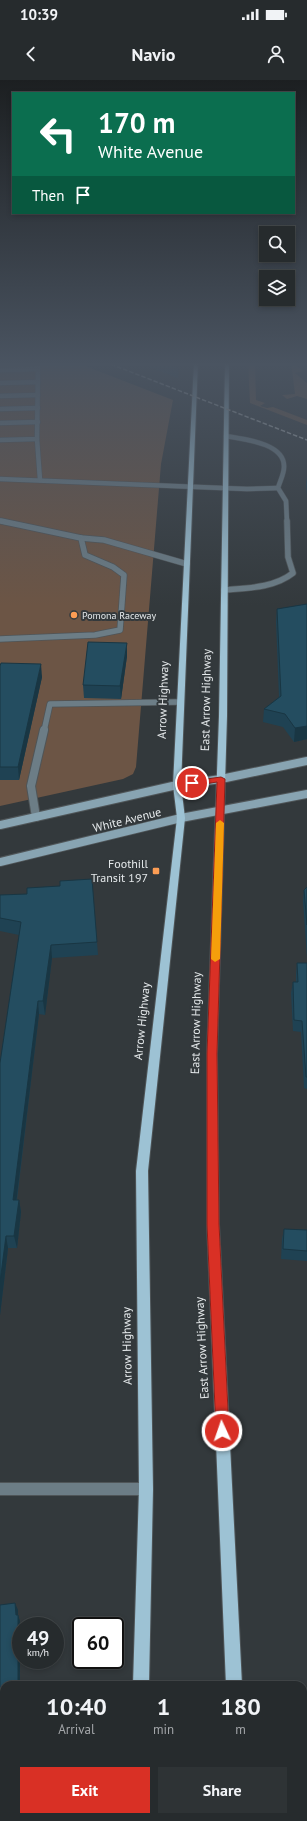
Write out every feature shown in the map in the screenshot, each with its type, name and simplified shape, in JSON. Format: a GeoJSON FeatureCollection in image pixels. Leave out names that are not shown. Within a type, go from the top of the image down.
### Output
{"type":"FeatureCollection","features":[{"type":"Feature","properties":{"kind":"main road","name":"Arrow Highway"},"geometry":{"type":"LineString","coordinates":[[141,1681],[146,1489],[142,1171],[181,818],[177,785],[193,443]]}},
{"type":"Feature","properties":{"kind":"main road","name":"East Arrow Highway"},"geometry":{"type":"LineString","coordinates":[[226,443],[221,779],[212,1054],[213,1224],[234,1681]]}},
{"type":"Feature","properties":{"kind":"main road","name":"White Avenue"},"geometry":{"type":"LineString","coordinates":[[0,825],[177,785],[221,779],[307,761]]}},
{"type":"Feature","properties":{"kind":"main road","name":"White Avenue"},"geometry":{"type":"LineString","coordinates":[[0,862],[181,818],[307,794]]}},
{"type":"Feature","properties":{"kind":"street"},"geometry":{"type":"LineString","coordinates":[[37,443],[40,480]]}},
{"type":"Feature","properties":{"kind":"street"},"geometry":{"type":"LineString","coordinates":[[224,590],[263,586],[289,577],[293,573],[288,557],[286,501],[278,488],[284,467],[282,456],[276,450],[256,443]]}},
{"type":"Feature","properties":{"kind":"street"},"geometry":{"type":"LineString","coordinates":[[0,479],[247,489],[278,488]]}},
{"type":"Feature","properties":{"kind":"street"},"geometry":{"type":"LineString","coordinates":[[0,521],[81,538],[104,540],[186,564]]}},
{"type":"Feature","properties":{"kind":"street"},"geometry":{"type":"LineString","coordinates":[[0,639],[95,635],[120,630],[124,575],[113,567],[85,555],[81,538]]}},
{"type":"Feature","properties":{"kind":"street"},"geometry":{"type":"LineString","coordinates":[[36,817],[31,786],[50,704],[180,702]]}},
{"type":"Feature","properties":{"kind":"street"},"geometry":{"type":"LineString","coordinates":[[0,1489],[146,1489]]}},
{"type":"Feature","properties":{"kind":"shaded area","name":"Pomona Raceway"},"geometry":{"type":"Polygon","coordinates":[[[0,443],[165,443],[161,464],[136,767],[133,774],[123,779],[0,806],[0,443]]]}},
{"type":"Feature","properties":{"kind":"building"},"geometry":{"type":"Polygon","coordinates":[[[307,604],[307,726],[295,728],[285,714],[264,709],[281,696],[277,609],[307,604]]]}},
{"type":"Feature","properties":{"kind":"building"},"geometry":{"type":"Polygon","coordinates":[[[88,642],[127,643],[120,686],[83,685],[88,642]]]}},
{"type":"Feature","properties":{"kind":"building"},"geometry":{"type":"Polygon","coordinates":[[[1,663],[41,664],[18,767],[0,767],[1,663]]]}},
{"type":"Feature","properties":{"kind":"building"},"geometry":{"type":"Polygon","coordinates":[[[92,879],[97,942],[51,945],[43,1001],[38,1001],[13,1200],[19,1200],[14,1236],[6,1236],[0,1282],[0,1063],[21,922],[0,918],[0,895],[27,894],[27,888],[60,886],[60,881],[92,879]]]}},
{"type":"Feature","properties":{"kind":"building"},"geometry":{"type":"Polygon","coordinates":[[[307,887],[307,925],[304,890],[307,887]]]}},
{"type":"Feature","properties":{"kind":"building"},"geometry":{"type":"Polygon","coordinates":[[[297,963],[307,963],[307,1077],[302,1021],[294,1020],[293,982],[298,982],[297,963]]]}},
{"type":"Feature","properties":{"kind":"building"},"geometry":{"type":"Polygon","coordinates":[[[284,1229],[307,1230],[307,1251],[283,1249],[284,1229]]]}},
{"type":"Feature","properties":{"kind":"building"},"geometry":{"type":"Polygon","coordinates":[[[15,1603],[16,1615],[18,1615],[18,1617],[12,1617],[12,1669],[18,1669],[18,1681],[0,1681],[0,1605],[15,1603]]]}},
{"type":"Feature","properties":{"kind":"slow traffic"},"geometry":{"type":"LineString","coordinates":[[215,959],[220,823]]}},
{"type":"Feature","properties":{"kind":"place","name":"Pomona Raceway"},"geometry":{"type":"Point","coordinates":[74,615]}},
{"type":"Feature","properties":{"kind":"place","name":"Foothill Transit 197"},"geometry":{"type":"Point","coordinates":[156,871]}},
{"type":"Feature","properties":{"kind":"route"},"geometry":{"type":"LineString","coordinates":[[192,783],[221,779],[212,1054],[213,1224],[222,1431]]}}]}
